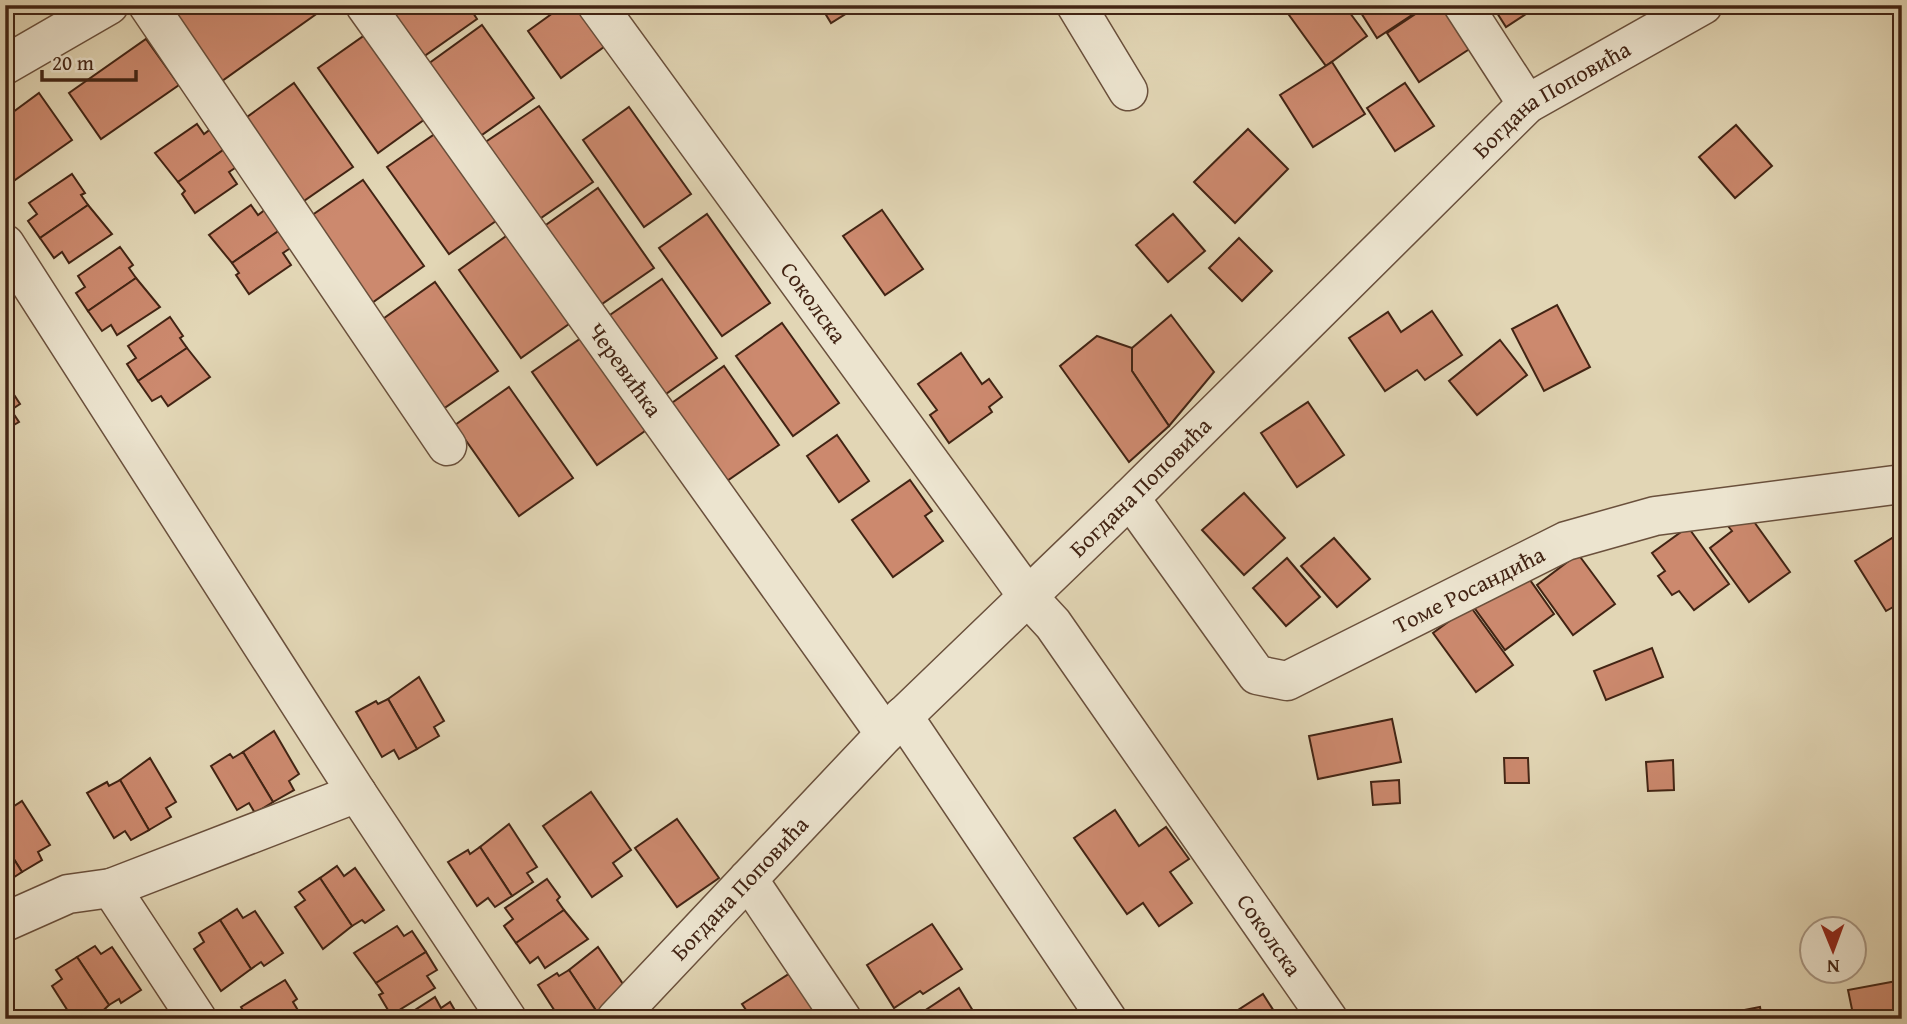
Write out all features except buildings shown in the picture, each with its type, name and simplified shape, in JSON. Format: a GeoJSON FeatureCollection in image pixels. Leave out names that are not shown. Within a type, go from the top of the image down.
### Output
{"type":"FeatureCollection","features":[{"type":"Feature","properties":{"kind":"street"},"geometry":{"type":"LineString","coordinates":[[5,65],[109,5]]}},
{"type":"Feature","properties":{"kind":"street"},"geometry":{"type":"LineString","coordinates":[[148,5],[447,446]]}},
{"type":"Feature","properties":{"kind":"street","name":"Черевићка"},"geometry":{"type":"LineString","coordinates":[[365,5],[1107,1019]]}},
{"type":"Feature","properties":{"kind":"street","name":"Соколска"},"geometry":{"type":"LineString","coordinates":[[597,5],[1028,598],[1053,624],[1328,1019]]}},
{"type":"Feature","properties":{"kind":"street"},"geometry":{"type":"LineString","coordinates":[[1076,5],[1128,90]]}},
{"type":"Feature","properties":{"kind":"street"},"geometry":{"type":"LineString","coordinates":[[1463,5],[1527,104]]}},
{"type":"Feature","properties":{"kind":"street","name":"Богдана Поповића"},"geometry":{"type":"LineString","coordinates":[[616,1019],[894,725],[1130,498],[1527,104],[1703,5]]}},
{"type":"Feature","properties":{"kind":"street"},"geometry":{"type":"LineString","coordinates":[[5,244],[357,793],[507,1019]]}},
{"type":"Feature","properties":{"kind":"street","name":"Томе Росандића"},"geometry":{"type":"LineString","coordinates":[[1130,498],[1257,675],[1287,681],[1566,541],[1655,516],[1902,484]]}},
{"type":"Feature","properties":{"kind":"street"},"geometry":{"type":"LineString","coordinates":[[5,922],[68,894],[111,888],[357,793]]}},
{"type":"Feature","properties":{"kind":"street"},"geometry":{"type":"LineString","coordinates":[[748,879],[842,1019]]}},
{"type":"Feature","properties":{"kind":"street"},"geometry":{"type":"LineString","coordinates":[[111,888],[197,1019]]}}]}
